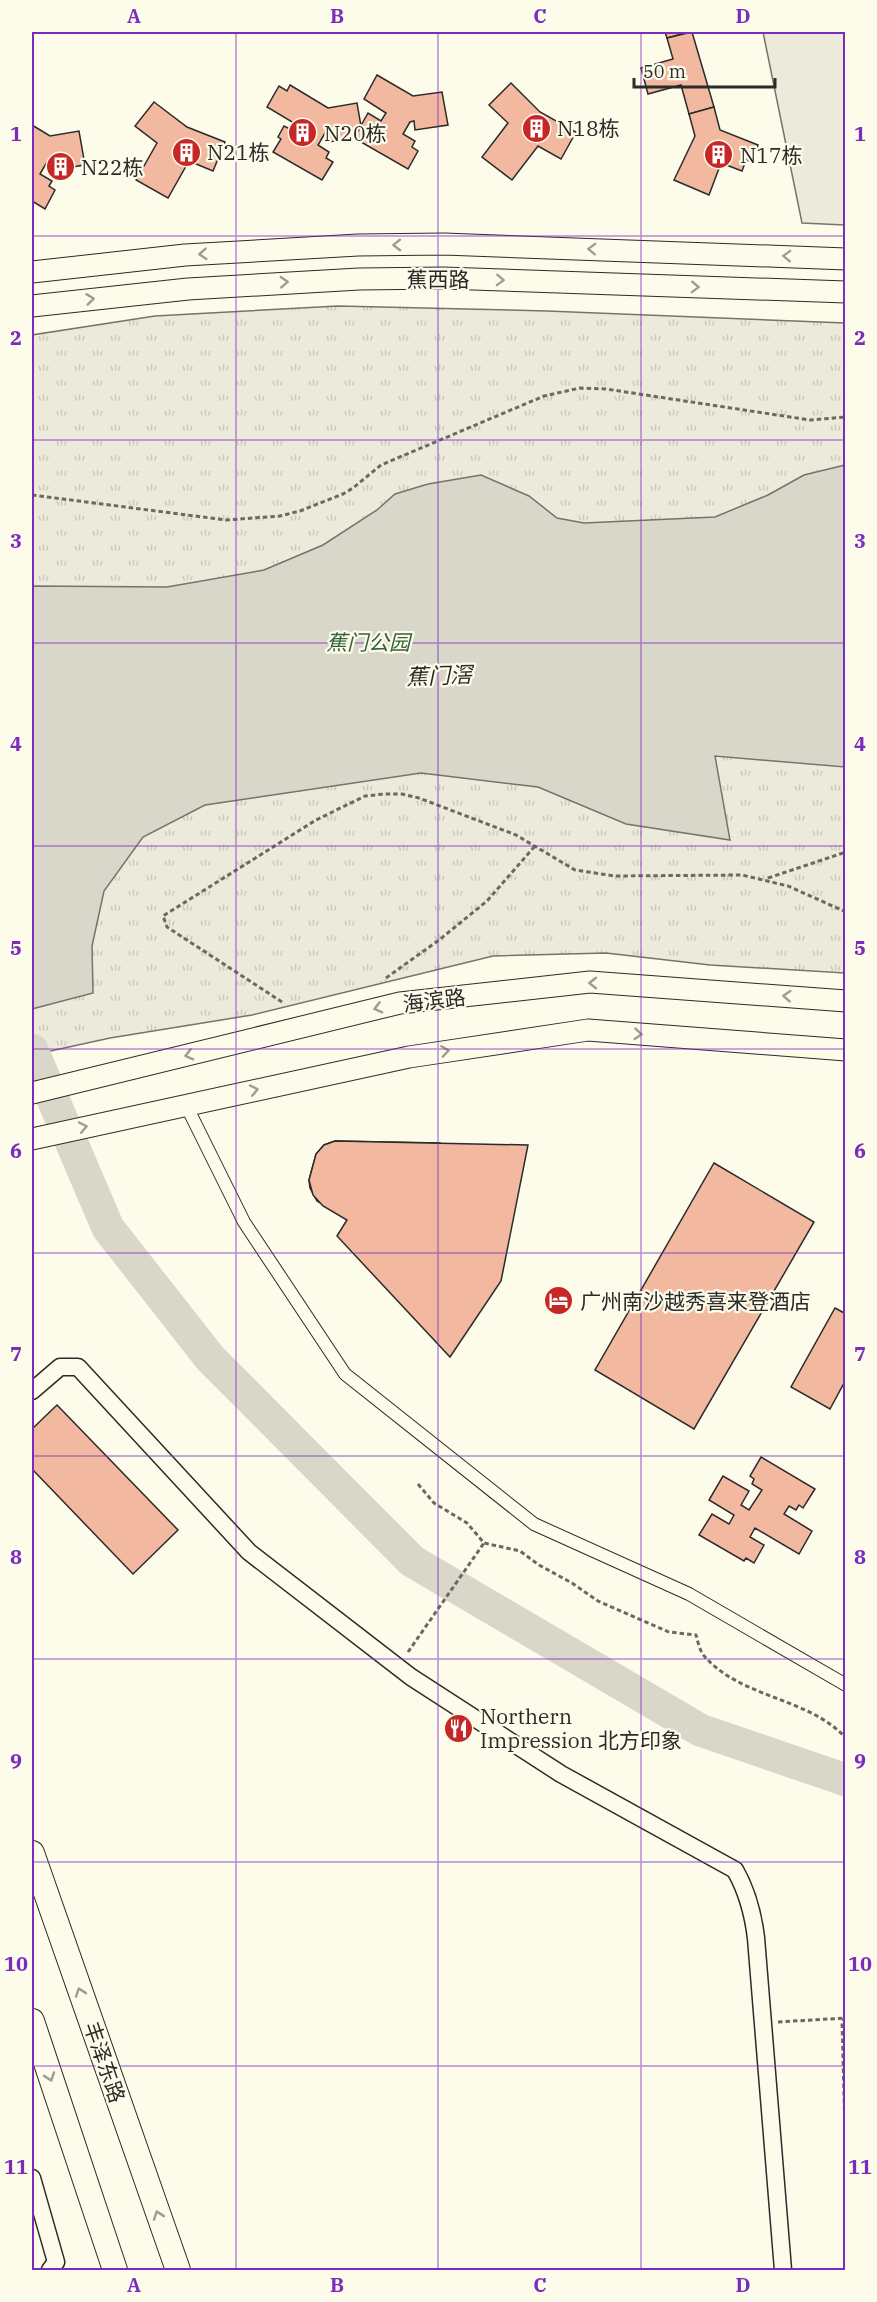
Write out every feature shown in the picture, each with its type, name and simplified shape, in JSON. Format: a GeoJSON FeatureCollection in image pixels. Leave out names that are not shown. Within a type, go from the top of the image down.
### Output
{"type":"FeatureCollection","features":[{"type":"Feature","properties":{"kind":"main road","name":"丰泽东路"},"geometry":{"type":"LineString","coordinates":[[32,1853],[178,2271]]}},
{"type":"Feature","properties":{"kind":"main road"},"geometry":{"type":"LineString","coordinates":[[32,2021],[115,2271]]}},
{"type":"Feature","properties":{"kind":"street","name":"蕉西路"},"geometry":{"type":"LineString","coordinates":[[32,272],[185,255],[358,245],[444,244],[846,259]]}},
{"type":"Feature","properties":{"kind":"street","name":"蕉西路"},"geometry":{"type":"LineString","coordinates":[[32,306],[188,289],[359,279],[444,278],[846,292]]}},
{"type":"Feature","properties":{"kind":"street","name":"海滨路"},"geometry":{"type":"LineString","coordinates":[[32,1093],[400,1003],[590,982],[846,1001]]}},
{"type":"Feature","properties":{"kind":"street"},"geometry":{"type":"LineString","coordinates":[[32,1139],[409,1057],[588,1030],[846,1050]]}},
{"type":"Feature","properties":{"kind":"street"},"geometry":{"type":"LineString","coordinates":[[186,1105],[244,1222],[345,1374],[534,1524],[689,1594],[846,1685]]}},
{"type":"Feature","properties":{"kind":"street"},"geometry":{"type":"LineString","coordinates":[[32,1391],[60,1367],[78,1367],[249,1552],[398,1667],[561,1774],[735,1870],[745,1887],[753,1916],[783,2271]]}},
{"type":"Feature","properties":{"kind":"street"},"geometry":{"type":"LineString","coordinates":[[32,2178],[56,2262],[50,2271]]}},
{"type":"Feature","properties":{"kind":"path"},"geometry":{"type":"LineString","coordinates":[[32,495],[226,520],[280,516],[300,511],[343,494],[381,465],[406,452],[544,396],[580,388],[606,389],[810,420],[846,417]]}},
{"type":"Feature","properties":{"kind":"path"},"geometry":{"type":"LineString","coordinates":[[282,1002],[167,927],[163,916],[316,820],[365,796],[402,794],[419,798],[516,835],[575,870],[615,876],[742,874],[788,886],[846,912]]}},
{"type":"Feature","properties":{"kind":"path"},"geometry":{"type":"LineString","coordinates":[[386,978],[440,940],[487,901],[536,846]]}},
{"type":"Feature","properties":{"kind":"path"},"geometry":{"type":"LineString","coordinates":[[766,879],[846,852]]}},
{"type":"Feature","properties":{"kind":"path"},"geometry":{"type":"LineString","coordinates":[[418,1484],[434,1503],[467,1523],[484,1543],[520,1551],[598,1601],[669,1632],[696,1635],[704,1656],[741,1684],[819,1716],[846,1738]]}},
{"type":"Feature","properties":{"kind":"path"},"geometry":{"type":"LineString","coordinates":[[398,1667],[484,1543]]}},
{"type":"Feature","properties":{"kind":"path"},"geometry":{"type":"LineString","coordinates":[[763,2024],[846,2018]]}},
{"type":"Feature","properties":{"kind":"path"},"geometry":{"type":"LineString","coordinates":[[846,2018],[842,2021],[846,2167]]}},
{"type":"Feature","properties":{"kind":"green space"},"geometry":{"type":"Polygon","coordinates":[[[763,32],[845,32],[845,225],[802,223],[763,32]]]}},
{"type":"Feature","properties":{"kind":"green space","name":"蕉门公园"},"geometry":{"type":"Polygon","coordinates":[[[338,306],[547,311],[845,323],[845,973],[710,965],[606,953],[493,956],[252,1015],[110,1038],[32,1055],[32,335],[155,316],[338,306]]]}},
{"type":"Feature","properties":{"kind":"water","name":"蕉门滘"},"geometry":{"type":"Polygon","coordinates":[[[845,465],[845,767],[715,756],[730,840],[626,824],[538,787],[421,773],[205,805],[143,837],[104,891],[92,946],[93,993],[32,1009],[32,586],[167,587],[264,570],[323,545],[377,510],[395,494],[428,484],[481,475],[529,496],[557,518],[584,523],[715,517],[768,495],[804,475],[845,465]]]}},
{"type":"Feature","properties":{"kind":"building"},"geometry":{"type":"Polygon","coordinates":[[[665,32],[689,32],[667,38],[665,32]]]}},
{"type":"Feature","properties":{"kind":"building"},"geometry":{"type":"Polygon","coordinates":[[[692,32],[714,107],[689,114],[681,85],[648,94],[641,68],[673,59],[667,38],[692,32]]]}},
{"type":"Feature","properties":{"kind":"building"},"geometry":{"type":"Polygon","coordinates":[[[377,75],[413,96],[442,92],[448,125],[415,130],[414,121],[410,122],[403,134],[415,141],[412,147],[418,151],[408,169],[354,138],[368,113],[381,121],[386,113],[364,99],[377,75]]]}},
{"type":"Feature","properties":{"kind":"building","name":"N18栋"},"geometry":{"type":"Polygon","coordinates":[[[511,83],[540,112],[576,132],[561,159],[538,146],[512,180],[482,157],[508,123],[489,105],[511,83]]]}},
{"type":"Feature","properties":{"kind":"building","name":"N20栋"},"geometry":{"type":"Polygon","coordinates":[[[290,85],[328,108],[357,103],[361,126],[354,138],[329,142],[328,133],[325,133],[318,145],[329,152],[326,158],[333,162],[322,180],[273,152],[281,139],[278,137],[284,126],[296,132],[299,126],[267,107],[279,86],[287,91],[290,85]]]}},
{"type":"Feature","properties":{"kind":"building","name":"N21栋"},"geometry":{"type":"Polygon","coordinates":[[[154,102],[187,127],[225,142],[213,171],[189,161],[168,198],[136,180],[157,143],[135,126],[154,102]]]}},
{"type":"Feature","properties":{"kind":"building","name":"N17栋"},"geometry":{"type":"Polygon","coordinates":[[[714,107],[720,130],[758,145],[752,162],[746,160],[742,171],[721,163],[709,195],[674,180],[695,136],[689,114],[714,107]]]}},
{"type":"Feature","properties":{"kind":"building","name":"N22栋"},"geometry":{"type":"Polygon","coordinates":[[[32,125],[50,136],[79,131],[85,165],[52,170],[51,161],[47,162],[40,174],[52,181],[49,186],[55,190],[45,209],[32,201],[32,125]]]}},
{"type":"Feature","properties":{"kind":"building"},"geometry":{"type":"Polygon","coordinates":[[[335,1141],[440,1143],[450,1150],[451,1158],[423,1255],[419,1258],[411,1257],[317,1201],[310,1188],[309,1180],[316,1154],[324,1145],[335,1141]]]}},
{"type":"Feature","properties":{"kind":"building"},"geometry":{"type":"Polygon","coordinates":[[[335,1141],[528,1145],[501,1281],[450,1357],[337,1236],[347,1220],[323,1206],[313,1195],[309,1180],[316,1154],[324,1145],[335,1141]]]}},
{"type":"Feature","properties":{"kind":"building"},"geometry":{"type":"Polygon","coordinates":[[[714,1163],[814,1222],[694,1429],[595,1370],[714,1163]]]}},
{"type":"Feature","properties":{"kind":"building"},"geometry":{"type":"Polygon","coordinates":[[[835,1308],[846,1314],[846,1386],[843,1385],[830,1409],[791,1387],[835,1308]]]}},
{"type":"Feature","properties":{"kind":"building"},"geometry":{"type":"Polygon","coordinates":[[[57,1405],[178,1530],[133,1574],[32,1469],[32,1429],[57,1405]]]}},
{"type":"Feature","properties":{"kind":"building"},"geometry":{"type":"Polygon","coordinates":[[[761,1457],[815,1489],[803,1508],[799,1505],[796,1510],[789,1506],[784,1514],[812,1531],[799,1554],[755,1528],[750,1537],[764,1545],[754,1563],[746,1558],[744,1561],[699,1535],[712,1514],[729,1524],[734,1515],[709,1500],[723,1476],[749,1491],[741,1505],[749,1510],[762,1490],[752,1484],[754,1479],[750,1476],[761,1457]]]}},
{"type":"Feature","properties":{"kind":"waterway"},"geometry":{"type":"LineString","coordinates":[[32,1050],[108,1228],[210,1358],[412,1561],[700,1730],[846,1780]]}},
{"type":"Feature","properties":{"kind":"place","name":"N18栋"},"geometry":{"type":"Point","coordinates":[536,128]}},
{"type":"Feature","properties":{"kind":"place","name":"N20栋"},"geometry":{"type":"Point","coordinates":[303,133]}},
{"type":"Feature","properties":{"kind":"place","name":"N21栋"},"geometry":{"type":"Point","coordinates":[186,152]}},
{"type":"Feature","properties":{"kind":"place","name":"N17栋"},"geometry":{"type":"Point","coordinates":[719,155]}},
{"type":"Feature","properties":{"kind":"place","name":"N22栋"},"geometry":{"type":"Point","coordinates":[60,167]}},
{"type":"Feature","properties":{"kind":"place","name":"广州南沙越秀喜来登酒店"},"geometry":{"type":"Point","coordinates":[559,1301]}},
{"type":"Feature","properties":{"kind":"place","name":"Northern Impression 北方印象"},"geometry":{"type":"Point","coordinates":[459,1728]}}]}
